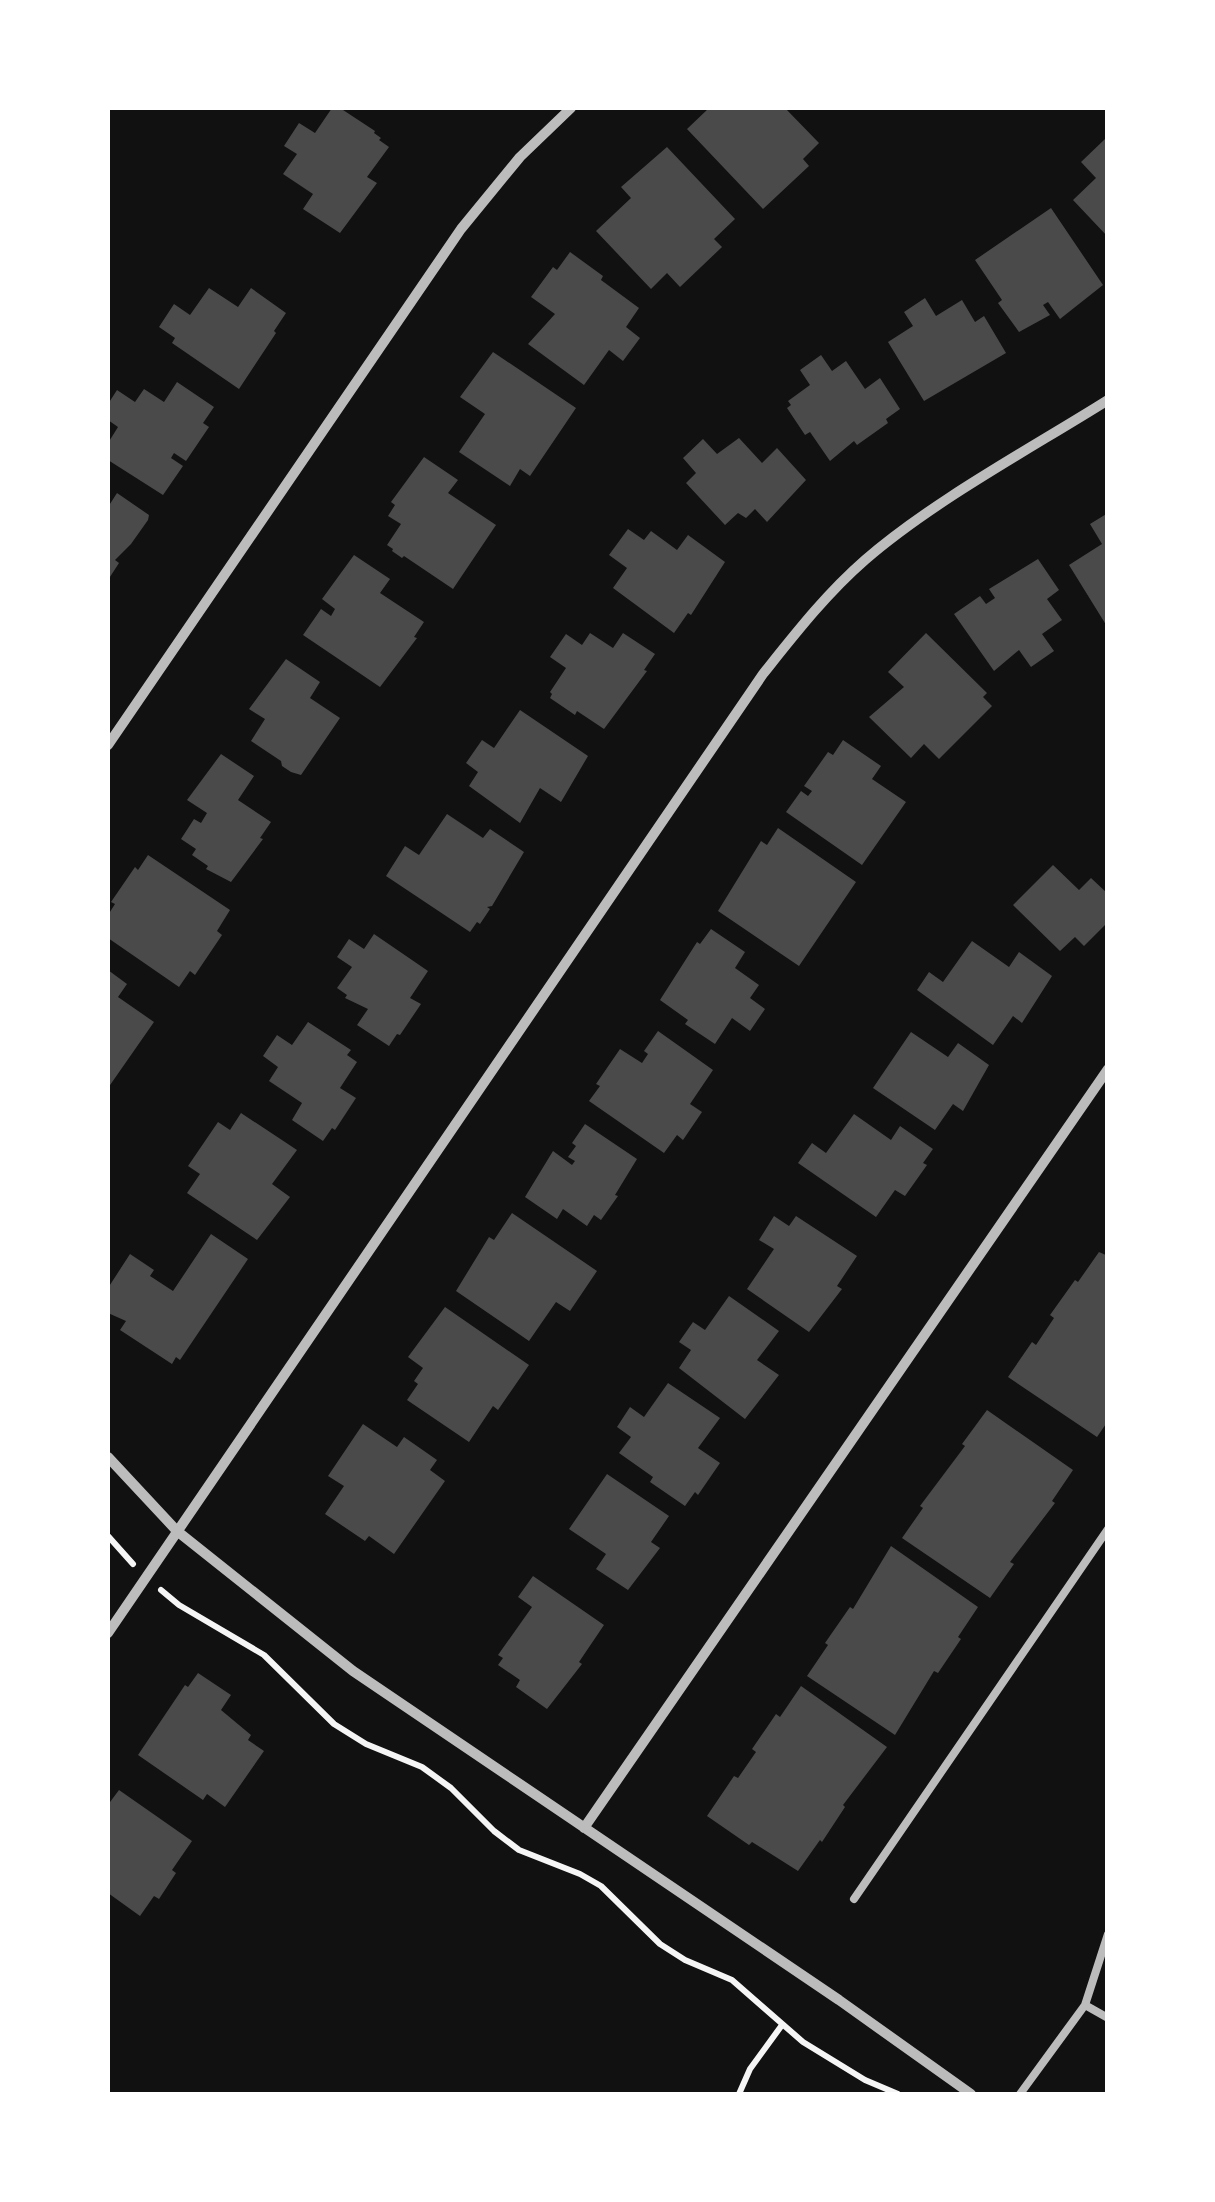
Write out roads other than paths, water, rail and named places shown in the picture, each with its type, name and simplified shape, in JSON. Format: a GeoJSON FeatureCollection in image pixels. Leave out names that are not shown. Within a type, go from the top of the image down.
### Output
{"type":"FeatureCollection","features":[{"type":"Feature","properties":{"kind":"street"},"geometry":{"type":"LineString","coordinates":[[108,745],[461,230],[520,157],[571,108]]}},
{"type":"Feature","properties":{"kind":"street"},"geometry":{"type":"LineString","coordinates":[[108,1633],[763,674],[816,607],[866,559],[918,520],[1108,400]]}},
{"type":"Feature","properties":{"kind":"street"},"geometry":{"type":"LineString","coordinates":[[584,1828],[1108,1069]]}},
{"type":"Feature","properties":{"kind":"street"},"geometry":{"type":"LineString","coordinates":[[108,1457],[177,1531],[353,1670],[880,2028],[970,2094]]}},
{"type":"Feature","properties":{"kind":"lane"},"geometry":{"type":"LineString","coordinates":[[854,1898],[1108,1529]]}},
{"type":"Feature","properties":{"kind":"lane"},"geometry":{"type":"LineString","coordinates":[[1020,2094],[1085,2005],[1108,1934]]}},
{"type":"Feature","properties":{"kind":"lane"},"geometry":{"type":"LineString","coordinates":[[1085,2005],[1108,2018]]}}]}
